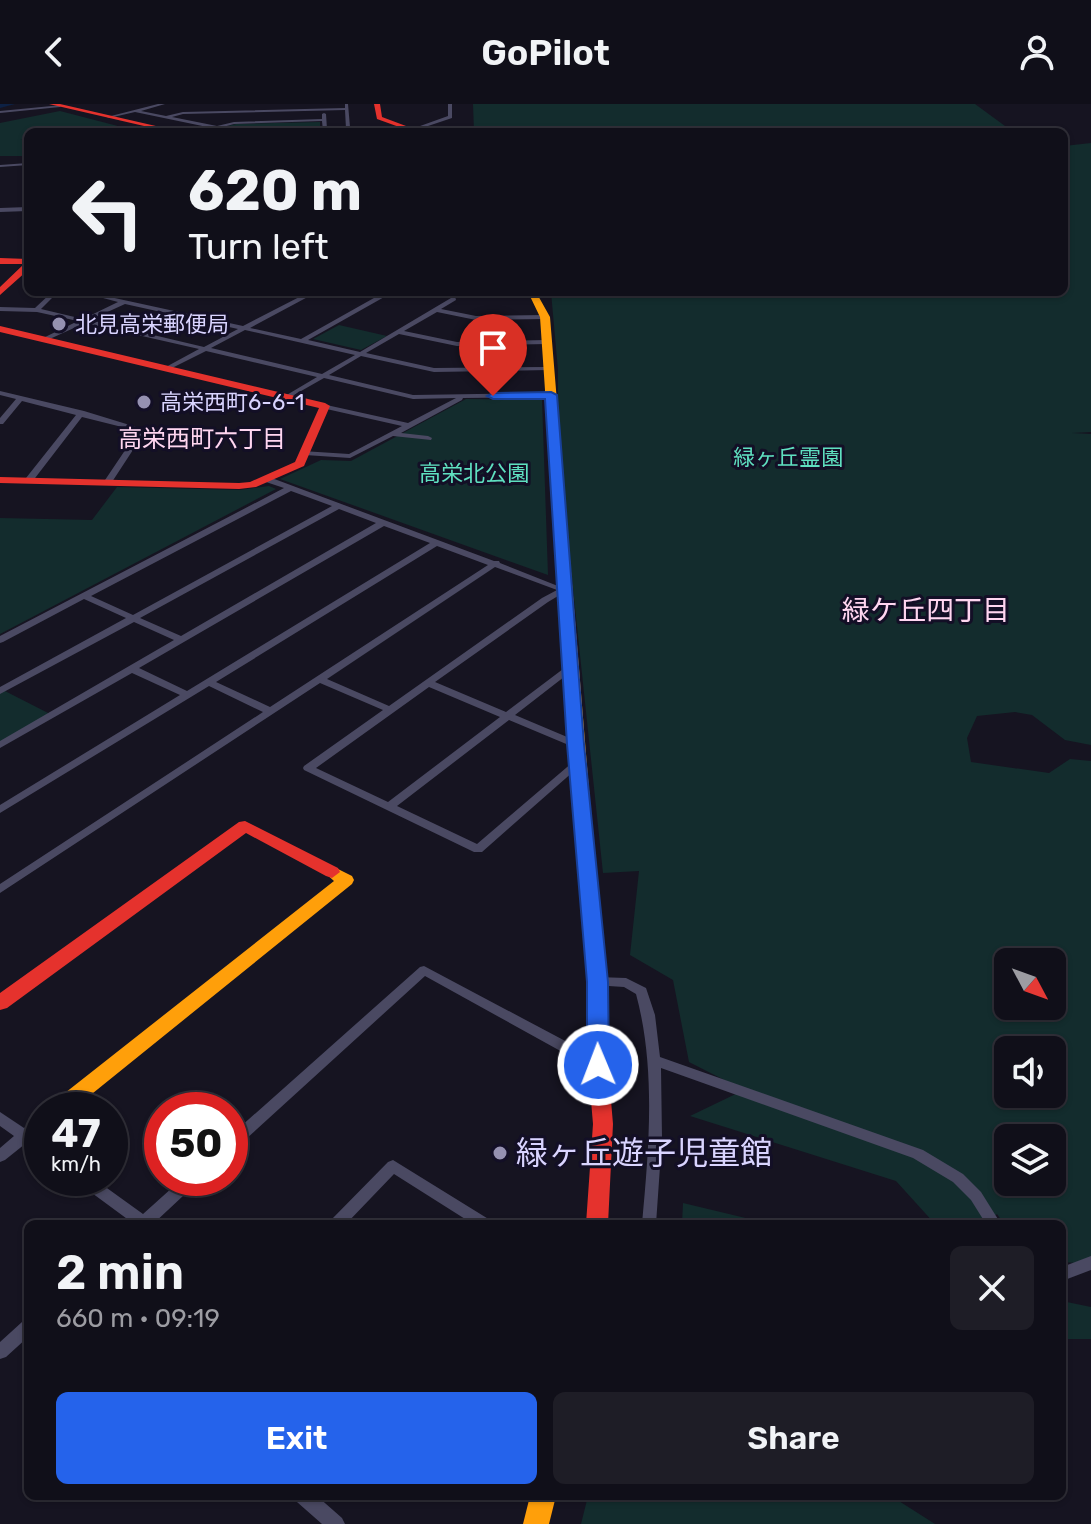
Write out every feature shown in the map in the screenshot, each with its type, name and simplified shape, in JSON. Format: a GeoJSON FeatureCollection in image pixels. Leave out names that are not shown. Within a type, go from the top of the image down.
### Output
{"type":"FeatureCollection","features":[{"type":"Feature","properties":{"kind":"street"},"geometry":{"type":"LineString","coordinates":[[109,117],[163,104]]}},
{"type":"Feature","properties":{"kind":"street"},"geometry":{"type":"LineString","coordinates":[[262,111],[263,104]]}},
{"type":"Feature","properties":{"kind":"street"},"geometry":{"type":"LineString","coordinates":[[377,104],[379,118],[407,128]]}},
{"type":"Feature","properties":{"kind":"street"},"geometry":{"type":"LineString","coordinates":[[422,128],[450,117],[450,104]]}},
{"type":"Feature","properties":{"kind":"street"},"geometry":{"type":"LineString","coordinates":[[0,112],[56,105],[160,128]]}},
{"type":"Feature","properties":{"kind":"street"},"geometry":{"type":"LineString","coordinates":[[167,117],[183,113],[325,110],[346,106],[348,128]]}},
{"type":"Feature","properties":{"kind":"street"},"geometry":{"type":"LineString","coordinates":[[325,110],[325,128]]}},
{"type":"Feature","properties":{"kind":"street"},"geometry":{"type":"LineString","coordinates":[[136,111],[221,128]]}},
{"type":"Feature","properties":{"kind":"street"},"geometry":{"type":"LineString","coordinates":[[214,128],[234,123],[324,120]]}},
{"type":"Feature","properties":{"kind":"street"},"geometry":{"type":"LineString","coordinates":[[0,166],[24,164]]}},
{"type":"Feature","properties":{"kind":"street"},"geometry":{"type":"LineString","coordinates":[[0,210],[24,209]]}},
{"type":"Feature","properties":{"kind":"street"},"geometry":{"type":"LineString","coordinates":[[0,261],[24,264]]}},
{"type":"Feature","properties":{"kind":"street"},"geometry":{"type":"LineString","coordinates":[[0,292],[24,268]]}},
{"type":"Feature","properties":{"kind":"street"},"geometry":{"type":"LineString","coordinates":[[37,310],[51,296]]}},
{"type":"Feature","properties":{"kind":"street"},"geometry":{"type":"LineString","coordinates":[[108,296],[106,298],[434,370],[547,369]]}},
{"type":"Feature","properties":{"kind":"street"},"geometry":{"type":"LineString","coordinates":[[166,369],[306,296]]}},
{"type":"Feature","properties":{"kind":"street"},"geometry":{"type":"LineString","coordinates":[[302,341],[382,296]]}},
{"type":"Feature","properties":{"kind":"street"},"geometry":{"type":"LineString","coordinates":[[287,397],[437,310],[454,299],[453,296]]}},
{"type":"Feature","properties":{"kind":"street"},"geometry":{"type":"LineString","coordinates":[[534,296],[545,317],[575,744],[597,982],[598,1065],[603,1124],[597,1220]]}},
{"type":"Feature","properties":{"kind":"street"},"geometry":{"type":"LineString","coordinates":[[43,340],[125,302]]}},
{"type":"Feature","properties":{"kind":"street"},"geometry":{"type":"LineString","coordinates":[[0,309],[37,310],[413,397],[551,395]]}},
{"type":"Feature","properties":{"kind":"street"},"geometry":{"type":"LineString","coordinates":[[437,310],[476,318],[545,317]]}},
{"type":"Feature","properties":{"kind":"street"},"geometry":{"type":"LineString","coordinates":[[0,329],[408,425]]}},
{"type":"Feature","properties":{"kind":"street"},"geometry":{"type":"LineString","coordinates":[[399,332],[457,344],[547,342]]}},
{"type":"Feature","properties":{"kind":"street"},"geometry":{"type":"LineString","coordinates":[[0,393],[142,430],[107,483]]}},
{"type":"Feature","properties":{"kind":"street"},"geometry":{"type":"LineString","coordinates":[[305,453],[350,456],[464,396]]}},
{"type":"Feature","properties":{"kind":"street"},"geometry":{"type":"LineString","coordinates":[[0,422],[21,398]]}},
{"type":"Feature","properties":{"kind":"street"},"geometry":{"type":"LineString","coordinates":[[0,480],[252,485],[300,464],[325,406]]}},
{"type":"Feature","properties":{"kind":"street"},"geometry":{"type":"LineString","coordinates":[[29,480],[81,413]]}},
{"type":"Feature","properties":{"kind":"street"},"geometry":{"type":"LineString","coordinates":[[391,434],[428,438]]}},
{"type":"Feature","properties":{"kind":"street"},"geometry":{"type":"LineString","coordinates":[[266,479],[564,590]]}},
{"type":"Feature","properties":{"kind":"street"},"geometry":{"type":"LineString","coordinates":[[0,640],[290,488]]}},
{"type":"Feature","properties":{"kind":"street"},"geometry":{"type":"LineString","coordinates":[[0,691],[338,506]]}},
{"type":"Feature","properties":{"kind":"street"},"geometry":{"type":"LineString","coordinates":[[0,745],[384,522]]}},
{"type":"Feature","properties":{"kind":"street"},"geometry":{"type":"LineString","coordinates":[[0,810],[437,542]]}},
{"type":"Feature","properties":{"kind":"street"},"geometry":{"type":"LineString","coordinates":[[0,889],[496,563]]}},
{"type":"Feature","properties":{"kind":"street"},"geometry":{"type":"LineString","coordinates":[[564,590],[308,768],[478,849],[577,764]]}},
{"type":"Feature","properties":{"kind":"street"},"geometry":{"type":"LineString","coordinates":[[84,596],[182,640]]}},
{"type":"Feature","properties":{"kind":"street"},"geometry":{"type":"LineString","coordinates":[[389,807],[570,668]]}},
{"type":"Feature","properties":{"kind":"street"},"geometry":{"type":"LineString","coordinates":[[132,669],[187,695]]}},
{"type":"Feature","properties":{"kind":"street"},"geometry":{"type":"LineString","coordinates":[[320,679],[390,710]]}},
{"type":"Feature","properties":{"kind":"street"},"geometry":{"type":"LineString","coordinates":[[209,682],[270,711]]}},
{"type":"Feature","properties":{"kind":"street"},"geometry":{"type":"LineString","coordinates":[[428,683],[575,744]]}},
{"type":"Feature","properties":{"kind":"street"},"geometry":{"type":"LineString","coordinates":[[0,1003],[245,826],[346,880],[81,1092]]}},
{"type":"Feature","properties":{"kind":"street"},"geometry":{"type":"LineString","coordinates":[[248,1129],[424,970],[598,1065]]}},
{"type":"Feature","properties":{"kind":"street"},"geometry":{"type":"LineString","coordinates":[[597,982],[626,983],[642,991],[650,1019],[654,1165],[649,1220]]}},
{"type":"Feature","properties":{"kind":"street"},"geometry":{"type":"LineString","coordinates":[[653,1060],[918,1154],[958,1178],[976,1196],[991,1220]]}},
{"type":"Feature","properties":{"kind":"street"},"geometry":{"type":"LineString","coordinates":[[0,1118],[24,1135]]}},
{"type":"Feature","properties":{"kind":"street"},"geometry":{"type":"LineString","coordinates":[[0,1156],[24,1137]]}},
{"type":"Feature","properties":{"kind":"street"},"geometry":{"type":"LineString","coordinates":[[340,1220],[393,1166],[479,1220]]}},
{"type":"Feature","properties":{"kind":"street"},"geometry":{"type":"LineString","coordinates":[[106,1196],[138,1220]]}},
{"type":"Feature","properties":{"kind":"street"},"geometry":{"type":"LineString","coordinates":[[147,1220],[173,1196]]}},
{"type":"Feature","properties":{"kind":"street"},"geometry":{"type":"LineString","coordinates":[[1066,1272],[1091,1263]]}},
{"type":"Feature","properties":{"kind":"street"},"geometry":{"type":"LineString","coordinates":[[0,1352],[24,1331]]}},
{"type":"Feature","properties":{"kind":"street"},"geometry":{"type":"LineString","coordinates":[[308,1500],[336,1524]]}},
{"type":"Feature","properties":{"kind":"street"},"geometry":{"type":"LineString","coordinates":[[536,1524],[542,1500]]}},
{"type":"Feature","properties":{"kind":"green space"},"geometry":{"type":"Polygon","coordinates":[[[473,104],[975,104],[1011,128],[474,128],[473,104]]]}},
{"type":"Feature","properties":{"kind":"green space"},"geometry":{"type":"Polygon","coordinates":[[[60,111],[125,128],[24,128],[24,140],[20,140],[24,140],[24,156],[0,156],[0,123],[60,111]]]}},
{"type":"Feature","properties":{"kind":"green space"},"geometry":{"type":"Polygon","coordinates":[[[320,122],[320,128],[223,127],[320,122]]]}},
{"type":"Feature","properties":{"kind":"green space","name":"緑ヶ丘霊園"},"geometry":{"type":"Polygon","coordinates":[[[1091,143],[1091,432],[1072,433],[1091,434],[1091,745],[1065,740],[1032,715],[1015,712],[977,716],[967,738],[971,762],[1049,773],[1070,759],[1091,761],[1091,1264],[1066,1262],[1066,1220],[1001,1220],[997,1214],[989,1220],[931,1220],[896,1181],[690,1116],[744,1090],[689,1062],[673,980],[630,955],[639,871],[603,873],[558,446],[558,370],[551,296],[1068,296],[1068,146],[1091,143]]]}},
{"type":"Feature","properties":{"kind":"green space"},"geometry":{"type":"Polygon","coordinates":[[[339,325],[387,336],[361,350],[313,339],[339,325]]]}},
{"type":"Feature","properties":{"kind":"green space","name":"高栄北公園"},"geometry":{"type":"Polygon","coordinates":[[[466,399],[542,400],[548,575],[280,479],[321,460],[351,461],[466,399]]]}},
{"type":"Feature","properties":{"kind":"green space"},"geometry":{"type":"Polygon","coordinates":[[[269,486],[276,489],[0,634],[0,518],[92,520],[117,487],[240,490],[269,486]]]}},
{"type":"Feature","properties":{"kind":"green space"},"geometry":{"type":"Polygon","coordinates":[[[0,691],[52,715],[0,745],[0,691]]]}},
{"type":"Feature","properties":{"kind":"green space"},"geometry":{"type":"Polygon","coordinates":[[[683,1203],[754,1220],[682,1220],[683,1203]]]}},
{"type":"Feature","properties":{"kind":"green space"},"geometry":{"type":"Polygon","coordinates":[[[1066,1302],[1091,1307],[1091,1339],[1068,1339],[1066,1302]]]}},
{"type":"Feature","properties":{"kind":"green space"},"geometry":{"type":"Polygon","coordinates":[[[587,1500],[897,1500],[935,1524],[581,1524],[587,1500]]]}},
{"type":"Feature","properties":{"kind":"waterway"},"geometry":{"type":"LineString","coordinates":[[0,105],[10,104]]}},
{"type":"Feature","properties":{"kind":"traffic: slow"},"geometry":{"type":"LineString","coordinates":[[534,296],[545,317],[588,887]]}},
{"type":"Feature","properties":{"kind":"traffic: slow"},"geometry":{"type":"LineString","coordinates":[[81,1092],[346,880],[332,872]]}},
{"type":"Feature","properties":{"kind":"traffic: slow"},"geometry":{"type":"LineString","coordinates":[[536,1524],[542,1500]]}},
{"type":"Feature","properties":{"kind":"traffic: jam"},"geometry":{"type":"LineString","coordinates":[[52,104],[161,128]]}},
{"type":"Feature","properties":{"kind":"traffic: jam"},"geometry":{"type":"LineString","coordinates":[[377,104],[379,118],[408,128]]}},
{"type":"Feature","properties":{"kind":"traffic: jam"},"geometry":{"type":"LineString","coordinates":[[0,261],[24,262]]}},
{"type":"Feature","properties":{"kind":"traffic: jam"},"geometry":{"type":"LineString","coordinates":[[0,292],[24,269]]}},
{"type":"Feature","properties":{"kind":"traffic: jam"},"geometry":{"type":"LineString","coordinates":[[0,329],[325,406],[300,464],[252,485],[0,480]]}},
{"type":"Feature","properties":{"kind":"traffic: jam"},"geometry":{"type":"LineString","coordinates":[[0,1003],[245,826],[332,872]]}},
{"type":"Feature","properties":{"kind":"traffic: jam"},"geometry":{"type":"LineString","coordinates":[[588,887],[597,982],[598,1065],[603,1124],[597,1220]]}},
{"type":"Feature","properties":{"kind":"place","name":"北見高栄郵便局"},"geometry":{"type":"Point","coordinates":[59,324]}},
{"type":"Feature","properties":{"kind":"place","name":"高栄西町6-6-1"},"geometry":{"type":"Point","coordinates":[144,402]}},
{"type":"Feature","properties":{"kind":"place","name":"緑ヶ丘遊子児童館"},"geometry":{"type":"Point","coordinates":[500,1153]}},
{"type":"Feature","properties":{"kind":"district","name":"高栄西町六丁目"},"geometry":{"type":"Point","coordinates":[202,439]}},
{"type":"Feature","properties":{"kind":"district","name":"緑ケ丘四丁目"},"geometry":{"type":"Point","coordinates":[926,610]}},
{"type":"Feature","properties":{"kind":"route"},"geometry":{"type":"LineString","coordinates":[[493,396],[551,395],[575,744],[597,982],[598,1065]]}}]}
